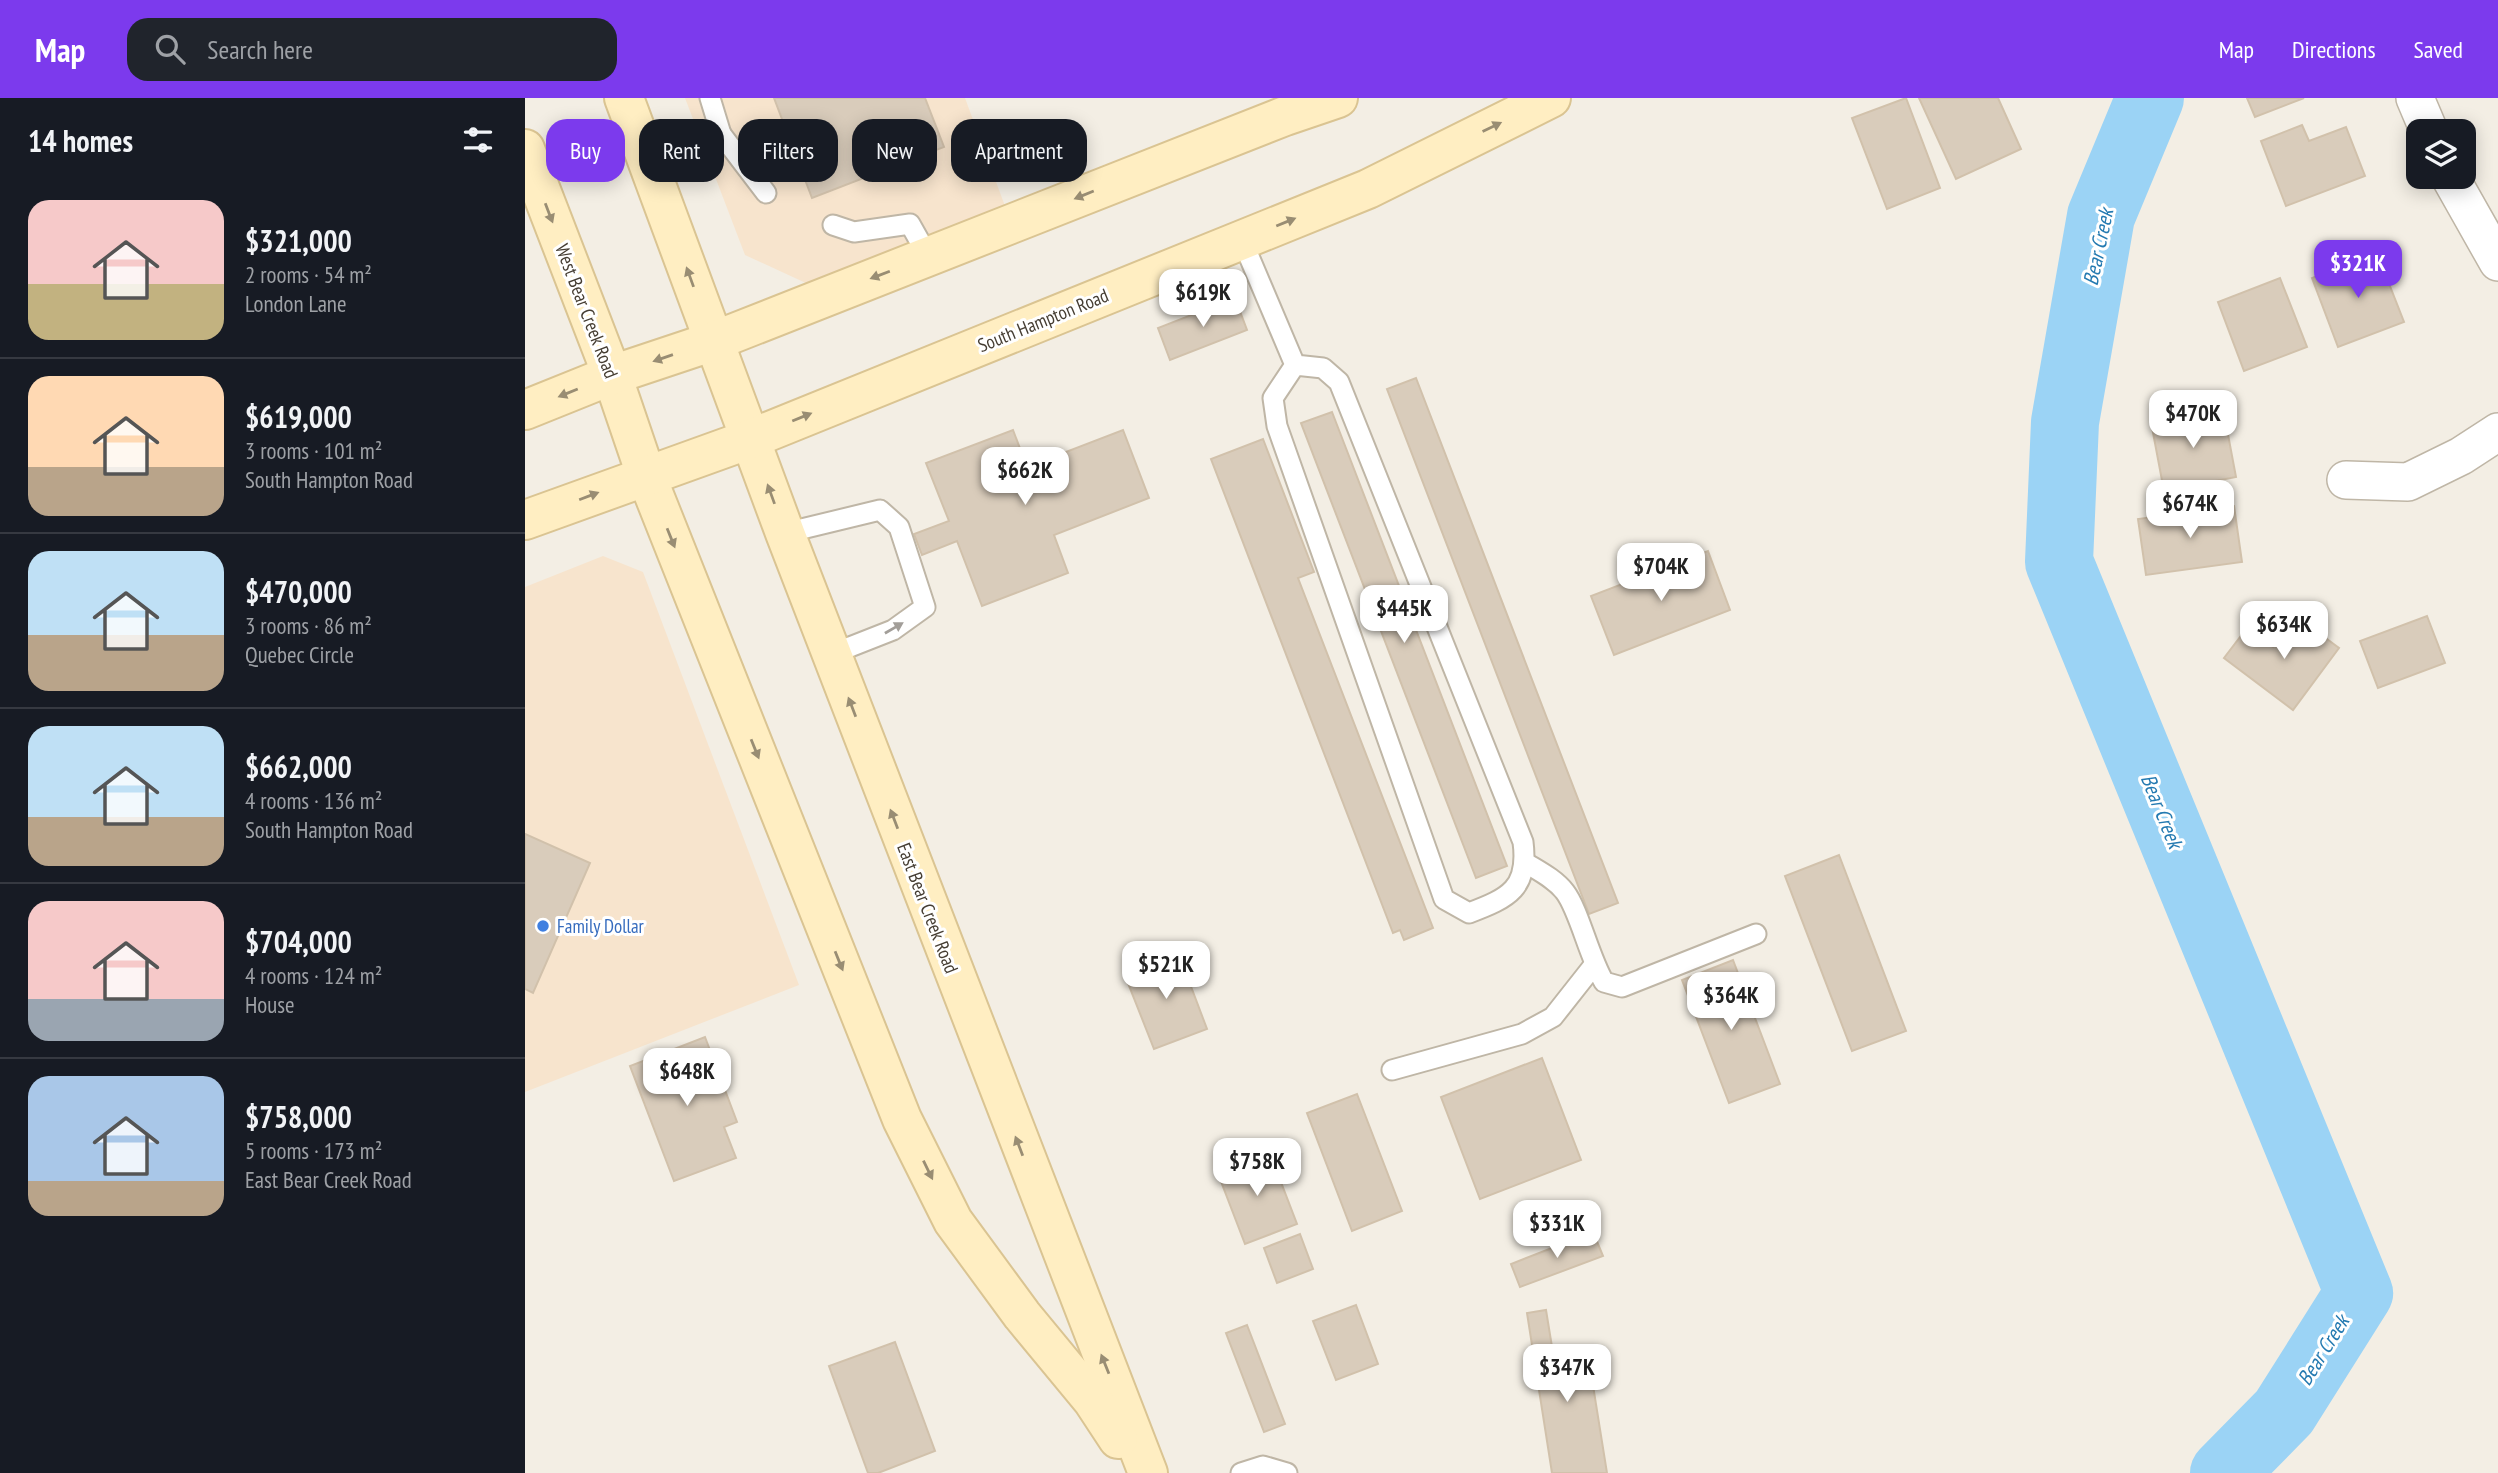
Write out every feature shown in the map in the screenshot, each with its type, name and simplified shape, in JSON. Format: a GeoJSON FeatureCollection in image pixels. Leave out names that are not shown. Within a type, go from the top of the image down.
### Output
{"type":"FeatureCollection","features":[{"type":"Feature","properties":{"kind":"main road"},"geometry":{"type":"LineString","coordinates":[[624,98],[639,138]]}},
{"type":"Feature","properties":{"kind":"main road"},"geometry":{"type":"LineString","coordinates":[[525,410],[612,376],[714,341],[1285,116],[1338,98]]}},
{"type":"Feature","properties":{"kind":"main road","name":"South Hampton Road"},"geometry":{"type":"LineString","coordinates":[[525,520],[750,439],[1368,189],[1551,98]]}},
{"type":"Feature","properties":{"kind":"main road","name":"West Bear Creek Road"},"geometry":{"type":"LineString","coordinates":[[525,149],[612,376],[646,475]]}},
{"type":"Feature","properties":{"kind":"main road"},"geometry":{"type":"LineString","coordinates":[[655,182],[714,341]]}},
{"type":"Feature","properties":{"kind":"main road","name":"East Bear Creek Road"},"geometry":{"type":"LineString","coordinates":[[714,341],[785,533],[1148,1473]]}},
{"type":"Feature","properties":{"kind":"main road"},"geometry":{"type":"LineString","coordinates":[[646,475],[897,1106],[953,1222],[1022,1315],[1093,1401],[1140,1473]]}},
{"type":"Feature","properties":{"kind":"street"},"geometry":{"type":"LineString","coordinates":[[2415,98],[2424,119]]}},
{"type":"Feature","properties":{"kind":"street"},"geometry":{"type":"LineString","coordinates":[[2456,189],[2498,262]]}},
{"type":"Feature","properties":{"kind":"street"},"geometry":{"type":"LineString","coordinates":[[2346,480],[2408,482],[2461,456],[2498,432]]}},
{"type":"Feature","properties":{"kind":"lane"},"geometry":{"type":"LineString","coordinates":[[709,98],[716,119]]}},
{"type":"Feature","properties":{"kind":"lane"},"geometry":{"type":"LineString","coordinates":[[724,138],[765,193]]}},
{"type":"Feature","properties":{"kind":"lane"},"geometry":{"type":"LineString","coordinates":[[833,225],[854,232],[910,224],[928,256]]}},
{"type":"Feature","properties":{"kind":"lane"},"geometry":{"type":"LineString","coordinates":[[1242,240],[1294,365]]}},
{"type":"Feature","properties":{"kind":"lane"},"geometry":{"type":"LineString","coordinates":[[1294,365],[1323,368],[1339,382],[1523,842],[1525,863],[1520,882],[1501,901],[1469,913],[1444,899],[1277,426],[1273,398],[1294,365]]}},
{"type":"Feature","properties":{"kind":"lane"},"geometry":{"type":"LineString","coordinates":[[785,533],[880,510],[899,527],[925,607],[894,630],[832,654]]}},
{"type":"Feature","properties":{"kind":"lane"},"geometry":{"type":"LineString","coordinates":[[1525,863],[1547,876],[1566,893],[1594,965],[1604,982],[1622,987],[1756,934]]}},
{"type":"Feature","properties":{"kind":"lane"},"geometry":{"type":"LineString","coordinates":[[1392,1070],[1521,1034],[1553,1017],[1594,965]]}},
{"type":"Feature","properties":{"kind":"lane"},"geometry":{"type":"LineString","coordinates":[[1241,1473],[1263,1466],[1287,1473]]}},
{"type":"Feature","properties":{"kind":"shaded area"},"geometry":{"type":"Polygon","coordinates":[[[685,98],[965,98],[973,119],[951,119],[951,182],[996,182],[1012,225],[834,296],[745,255],[717,182],[724,182],[724,119],[693,119],[685,98]]]}},
{"type":"Feature","properties":{"kind":"shaded area"},"geometry":{"type":"Polygon","coordinates":[[[603,556],[643,572],[799,985],[525,1092],[525,587],[603,556]]]}},
{"type":"Feature","properties":{"kind":"building"},"geometry":{"type":"Polygon","coordinates":[[[774,98],[925,98],[933,119],[852,119],[853,182],[812,198],[806,182],[838,182],[838,119],[782,119],[774,98]]]}},
{"type":"Feature","properties":{"kind":"building"},"geometry":{"type":"Polygon","coordinates":[[[1906,98],[1940,188],[1887,209],[1852,118],[1906,98]]]}},
{"type":"Feature","properties":{"kind":"building"},"geometry":{"type":"Polygon","coordinates":[[[1919,98],[1998,98],[2021,149],[1956,179],[1919,98]]]}},
{"type":"Feature","properties":{"kind":"building"},"geometry":{"type":"Polygon","coordinates":[[[2247,98],[2304,98],[2255,117],[2247,98]]]}},
{"type":"Feature","properties":{"kind":"building"},"geometry":{"type":"Polygon","coordinates":[[[2302,125],[2309,141],[2346,127],[2365,176],[2286,206],[2261,141],[2302,125]]]}},
{"type":"Feature","properties":{"kind":"building"},"geometry":{"type":"Polygon","coordinates":[[[937,129],[944,147],[937,150],[937,129]]]}},
{"type":"Feature","properties":{"kind":"building"},"geometry":{"type":"Polygon","coordinates":[[[2377,253],[2404,322],[2338,347],[2312,278],[2377,253]]]}},
{"type":"Feature","properties":{"kind":"building"},"geometry":{"type":"Polygon","coordinates":[[[2280,278],[2307,347],[2244,371],[2218,302],[2280,278]]]}},
{"type":"Feature","properties":{"kind":"building"},"geometry":{"type":"Polygon","coordinates":[[[1235,298],[1247,330],[1170,360],[1158,328],[1235,298]]]}},
{"type":"Feature","properties":{"kind":"building"},"geometry":{"type":"Polygon","coordinates":[[[1416,378],[1618,903],[1589,914],[1387,389],[1416,378]]]}},
{"type":"Feature","properties":{"kind":"building"},"geometry":{"type":"Polygon","coordinates":[[[2223,408],[2236,477],[2164,491],[2151,422],[2223,408]]]}},
{"type":"Feature","properties":{"kind":"building"},"geometry":{"type":"Polygon","coordinates":[[[1332,412],[1507,866],[1476,878],[1301,423],[1332,412]]]}},
{"type":"Feature","properties":{"kind":"building"},"geometry":{"type":"Polygon","coordinates":[[[1013,430],[1027,467],[1123,430],[1149,498],[1054,535],[1068,573],[982,606],[957,541],[922,555],[914,534],[949,521],[926,463],[1013,430]]]}},
{"type":"Feature","properties":{"kind":"building"},"geometry":{"type":"Polygon","coordinates":[[[1263,439],[1314,572],[1298,578],[1433,928],[1404,940],[1400,930],[1393,933],[1211,459],[1263,439]]]}},
{"type":"Feature","properties":{"kind":"building"},"geometry":{"type":"Polygon","coordinates":[[[2234,506],[2242,562],[2146,575],[2138,519],[2234,506]]]}},
{"type":"Feature","properties":{"kind":"building"},"geometry":{"type":"Polygon","coordinates":[[[1708,551],[1730,610],[1614,655],[1591,596],[1708,551]]]}},
{"type":"Feature","properties":{"kind":"building"},"geometry":{"type":"Polygon","coordinates":[[[2296,616],[2339,648],[2293,710],[2224,658],[2247,628],[2273,647],[2296,616]]]}},
{"type":"Feature","properties":{"kind":"building"},"geometry":{"type":"Polygon","coordinates":[[[2427,616],[2445,663],[2378,688],[2360,641],[2427,616]]]}},
{"type":"Feature","properties":{"kind":"building","name":"Family Dollar"},"geometry":{"type":"Polygon","coordinates":[[[525,834],[590,863],[533,993],[525,989],[525,834]]]}},
{"type":"Feature","properties":{"kind":"building"},"geometry":{"type":"Polygon","coordinates":[[[1839,855],[1906,1031],[1852,1051],[1785,876],[1839,855]]]}},
{"type":"Feature","properties":{"kind":"building"},"geometry":{"type":"Polygon","coordinates":[[[1178,952],[1207,1029],[1154,1049],[1124,973],[1178,952]]]}},
{"type":"Feature","properties":{"kind":"building"},"geometry":{"type":"Polygon","coordinates":[[[1733,960],[1780,1084],[1729,1103],[1682,980],[1733,960]]]}},
{"type":"Feature","properties":{"kind":"building"},"geometry":{"type":"Polygon","coordinates":[[[705,1037],[737,1122],[724,1127],[736,1158],[674,1181],[630,1066],[705,1037]]]}},
{"type":"Feature","properties":{"kind":"building"},"geometry":{"type":"Polygon","coordinates":[[[1542,1058],[1581,1160],[1480,1199],[1441,1097],[1542,1058]]]}},
{"type":"Feature","properties":{"kind":"building"},"geometry":{"type":"Polygon","coordinates":[[[1357,1094],[1402,1211],[1352,1231],[1307,1113],[1357,1094]]]}},
{"type":"Feature","properties":{"kind":"building"},"geometry":{"type":"Polygon","coordinates":[[[1269,1151],[1297,1224],[1245,1244],[1217,1171],[1269,1151]]]}},
{"type":"Feature","properties":{"kind":"building"},"geometry":{"type":"Polygon","coordinates":[[[1593,1232],[1603,1256],[1520,1287],[1511,1264],[1593,1232]]]}},
{"type":"Feature","properties":{"kind":"building"},"geometry":{"type":"Polygon","coordinates":[[[1300,1234],[1313,1269],[1277,1283],[1264,1248],[1300,1234]]]}},
{"type":"Feature","properties":{"kind":"building"},"geometry":{"type":"Polygon","coordinates":[[[1356,1305],[1378,1364],[1336,1380],[1313,1321],[1356,1305]]]}},
{"type":"Feature","properties":{"kind":"building"},"geometry":{"type":"Polygon","coordinates":[[[1546,1310],[1553,1353],[1587,1348],[1607,1473],[1552,1473],[1527,1313],[1546,1310]]]}},
{"type":"Feature","properties":{"kind":"building"},"geometry":{"type":"Polygon","coordinates":[[[1247,1325],[1285,1424],[1264,1432],[1226,1333],[1247,1325]]]}},
{"type":"Feature","properties":{"kind":"building"},"geometry":{"type":"Polygon","coordinates":[[[895,1342],[935,1451],[878,1473],[868,1473],[829,1366],[895,1342]]]}},
{"type":"Feature","properties":{"kind":"waterway","name":"Bear Creek"},"geometry":{"type":"LineString","coordinates":[[2150,98],[2101,216],[2065,422],[2059,562],[2359,1293],[2284,1412],[2224,1473]]}},
{"type":"Feature","properties":{"kind":"place","name":"Family Dollar"},"geometry":{"type":"Point","coordinates":[543,926]}}]}
